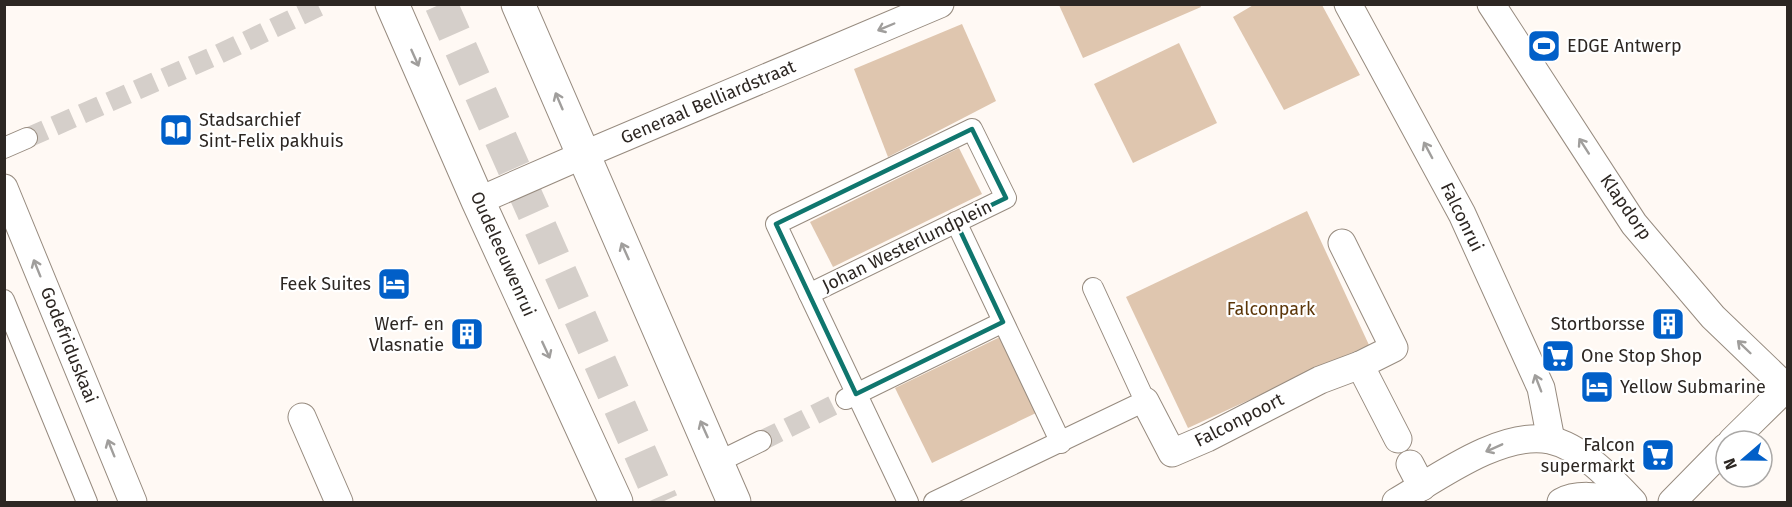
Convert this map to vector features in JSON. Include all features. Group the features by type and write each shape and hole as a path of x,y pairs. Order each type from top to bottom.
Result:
{"street":[{"name":"Oudeleeuwenrui","path":"392,4 478,201 616,502"},
{"path":"518,4 734,502"},
{"name":"Generaal Belliardstraat","path":"478,201 940,4"},
{"name":"Falconrui","path":"1348,4 1462,214 1541,388 1551,440"},
{"name":"Klapdorp","path":"1491,4 1634,224 1713,316 1787,388"},
{"name":"Johan Westerlundplein","path":"972,129 1006,198 956,222 809,294 776,224 972,129"},
{"path":"4,148 27,138"},
{"name":"Godefriduskaai","path":"4,188 134,502"},
{"path":"956,222 1061,443"},
{"name":"Falconpoort","path":"1093,288 1145,401 1172,453 1207,438 1320,380 1360,365 1395,348 1342,243"},
{"path":"809,294 851,396 908,502"},
{"path":"4,300 87,502"},
{"path":"851,396 1003,321"},
{"path":"1360,365 1398,439"},
{"path":"1744,429 1787,388"},
{"path":"934,502 1145,401"},
{"path":"302,417 339,502"},
{"path":"1396,502 1416,476 1505,443 1527,438 1551,440 1572,450 1603,470 1631,502"},
{"path":"718,462 761,441"},
{"path":"1671,502 1714,459"},
{"path":"1561,502 1569,498 1588,497 1631,502"}],"highlighted area":[{"path":"972,129 1006,198 956,222 1003,322 856,394 776,224"}],"green space":[{"path":"1255,4 1322,5 1360,75 1284,110 1233,17"},
{"path":"1059,5 1200,5 1201,7 1083,58"},
{"path":"962,24 996,101 888,157 854,69"},
{"path":"1179,43 1217,123 1133,163 1094,84"},
{"path":"959,148 982,194 833,267 810,222"},
{"name":"Falconpark","path":"1307,211 1369,345 1188,428 1126,297"},
{"path":"1000,337 1036,413 932,463 895,388"}],"tunnel":[{"path":"27,138 219,54 324,4"},
{"path":"441,4 662,502"},
{"path":"761,441 846,399"}],"place":[{"name":"EDGE Antwerp","path":"1544,46"},
{"name":"Stadsarchief Sint-Felix pakhuis","path":"176,130"},
{"name":"Feek Suites","path":"394,284"},
{"name":"Stortborsse","path":"1668,324"},
{"name":"Werf- en Vlasnatie","path":"467,334"},
{"name":"One Stop Shop","path":"1558,356"},
{"name":"Yellow Submarine","path":"1597,387"},
{"name":"Falcon supermarkt","path":"1658,455"}]}
